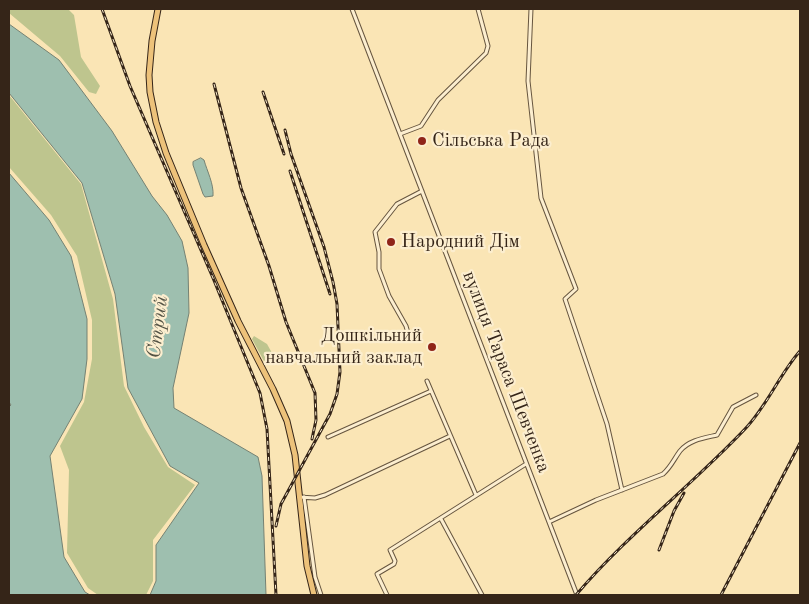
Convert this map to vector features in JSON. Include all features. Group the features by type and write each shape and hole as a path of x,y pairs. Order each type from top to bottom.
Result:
{"highway":[{"path":"158,9 152,41 149,75 150,92 156,122 166,152 238,321 284,411 295,455 308,572 314,595"}],"street":[{"name":"вулиця Тараса Шевченка","path":"352,9 576,593"},
{"path":"400,134 421,126 438,100 486,53 488,46 478,9"},
{"path":"531,9 528,91 541,198 576,289 565,299 606,424 622,490"},
{"path":"408,340 406,326 389,296 379,269 379,252 375,232 397,204 422,192"},
{"path":"427,381 476,495"},
{"path":"328,437 431,391"},
{"path":"548,522 663,474 670,468 681,450 690,442 717,435 733,407 756,395"},
{"path":"321,595 315,577 301,497 315,498 325,495 450,436"},
{"path":"387,595 376,574 394,564 395,561 390,550 526,464"},
{"path":"441,518 482,595"}],"green space":[{"path":"9,9 68,9 74,15 81,57 100,86 96,94 89,92 60,56 9,13"},
{"path":"9,95 81,184 113,299 124,386 144,427 168,467 195,485 153,540 153,581 146,595 98,595 88,588 67,553 69,470 60,446 84,402 92,359 92,320 77,256 51,215 9,167"},
{"path":"254,336 267,344 272,353 269,363 265,363 252,339"}],"water":[{"name":"Стрий","path":"9,24 59,60 112,131 182,241 188,268 189,313 173,388 174,408 258,457 262,476 266,595 150,595 156,581 156,545 199,483 170,466 128,388 115,294 82,183 9,93"},
{"path":"201,158 204,160 210,178 213,196 205,197 203,194 193,165 193,162"},
{"path":"9,173 49,220 71,256 87,319 87,359 82,399 50,456 64,557 85,592 90,595 9,595 9,407 11,405 9,402"}],"railway":[{"path":"102,9 130,86 213,278 260,393 267,429 276,595"},
{"path":"214,84 241,188 269,266 286,322 315,393 316,420 312,439"},
{"path":"263,92 284,154"},
{"path":"276,526 281,504 330,414 337,394 340,372 337,304 333,282 324,247 291,154 285,130"},
{"path":"290,171 330,294"},
{"path":"576,595 616,552 745,429 800,351"},
{"path":"721,595 800,443"},
{"path":"659,550 674,511 684,493"}],"place":[{"name":"Сільська Рада","path":"422,141"},
{"name":"Народний Дім","path":"391,242"},
{"name":"Дошкільний навчальний заклад","path":"432,347"}]}
